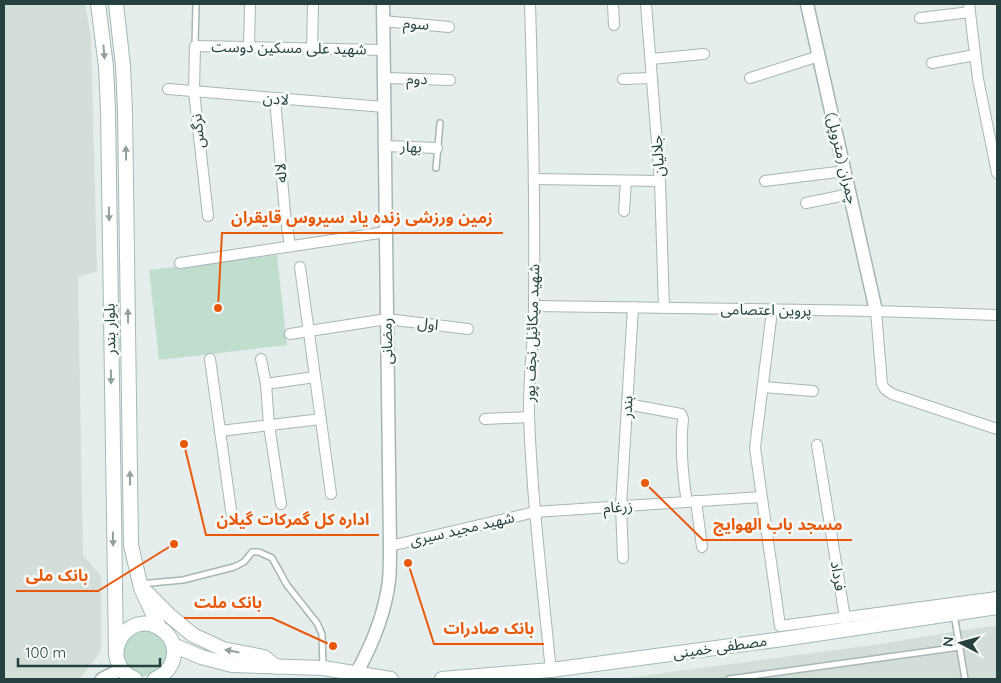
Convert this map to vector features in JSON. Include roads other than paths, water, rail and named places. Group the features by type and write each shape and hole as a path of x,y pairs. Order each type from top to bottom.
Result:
{"main road":[{"name":"بلوار بندر","path":"98,4 105,59 108,110 116,654"},
{"name":"بلوار بندر","path":"116,4 123,66 125,110 131,545 141,586 159,627 173,644"},
{"path":"110,287 127,287"},
{"path":"141,586 170,616 193,635 223,649 264,657 277,667"},
{"name":"مصطفی خمینی","path":"442,679 552,670 997,608"},
{"name":"مصطفی خمینی","path":"545,679 997,614"},
{"path":"126,676 116,654 119,640 129,628 144,624 159,627"},
{"path":"155,679 166,672 170,666 173,659 173,644 201,657 232,665 323,668 356,676 391,679"}],"street":[{"path":"249,48 250,4"},
{"name":"رمضانی","path":"356,676 376,628 389,580 382,4"},
{"name":"شهید میکائیل نجف پور","path":"530,4 535,179 534,306 529,417 535,512 550,662"},
{"path":"613,4 614,25"},
{"name":"جلالیان","path":"646,4 660,182 664,308"},
{"name":"چمران (متروپل)","path":"807,4 876,312"},
{"path":"312,49 313,5"},
{"path":"920,18 969,8 978,79 997,173"},
{"name":"سوم","path":"383,22 449,27"},
{"name":"شهید علی مسکین دوست","path":"195,46 383,50"},
{"name":"نرگس","path":"195,46 194,92 208,216"},
{"path":"651,59 704,54"},
{"path":"932,63 975,54"},
{"path":"750,78 819,56"},
{"name":"دوم","path":"384,78 450,80"},
{"path":"623,79 652,78"},
{"name":"لادن","path":"168,89 384,107"},
{"name":"لاله","path":"275,99 285,213 290,246"},
{"name":"بهار","path":"385,146 437,148"},
{"path":"765,181 845,171"},
{"path":"535,179 660,182"},
{"path":"624,211 626,181"},
{"path":"806,203 850,194"},
{"path":"180,263 386,232"},
{"path":"300,267 331,494"},
{"name":"پروین اعتصامی","path":"534,306 997,315"},
{"name":"بندر","path":"623,558 621,506 633,308"},
{"path":"772,311 755,448 780,626 997,597"},
{"path":"876,312 882,384 885,389 892,394 997,430"},
{"name":"اول","path":"290,334 387,319 468,329"},
{"path":"210,359 232,517"},
{"path":"262,359 269,425 282,504"},
{"path":"266,384 315,377"},
{"path":"764,387 814,391"},
{"path":"627,404 681,414 683,418 680,448 682,471 692,502 702,547"},
{"path":"485,419 529,417"},
{"path":"220,431 321,419"},
{"name":"فرداد","path":"817,446 845,618"},
{"name":"زرغام","path":"535,512 761,497"},
{"name":"شهید مجید سیری","path":"390,546 535,512"},
{"path":"102,679 126,676"}],"lane":[{"path":"195,46 196,4"},
{"path":"436,168 440,123"},
{"path":"141,586 183,580 234,567 244,562 252,552 259,552 275,561 277,569 287,585 318,623 322,634 323,668"},
{"path":"955,620 965,679"},
{"path":"729,679 960,647"}],"place":[{"name":"زمین ورزشی زنده یاد سیروس قایقران","path":"218,308"},
{"name":"اداره کل گمرکات گیلان","path":"184,444"},
{"name":"مسجد باب الهوایج","path":"645,483"},
{"name":"بانک ملی","path":"174,544"},
{"name":"بانک صادرات","path":"408,563"},
{"name":"بانک ملت","path":"333,646"}]}
